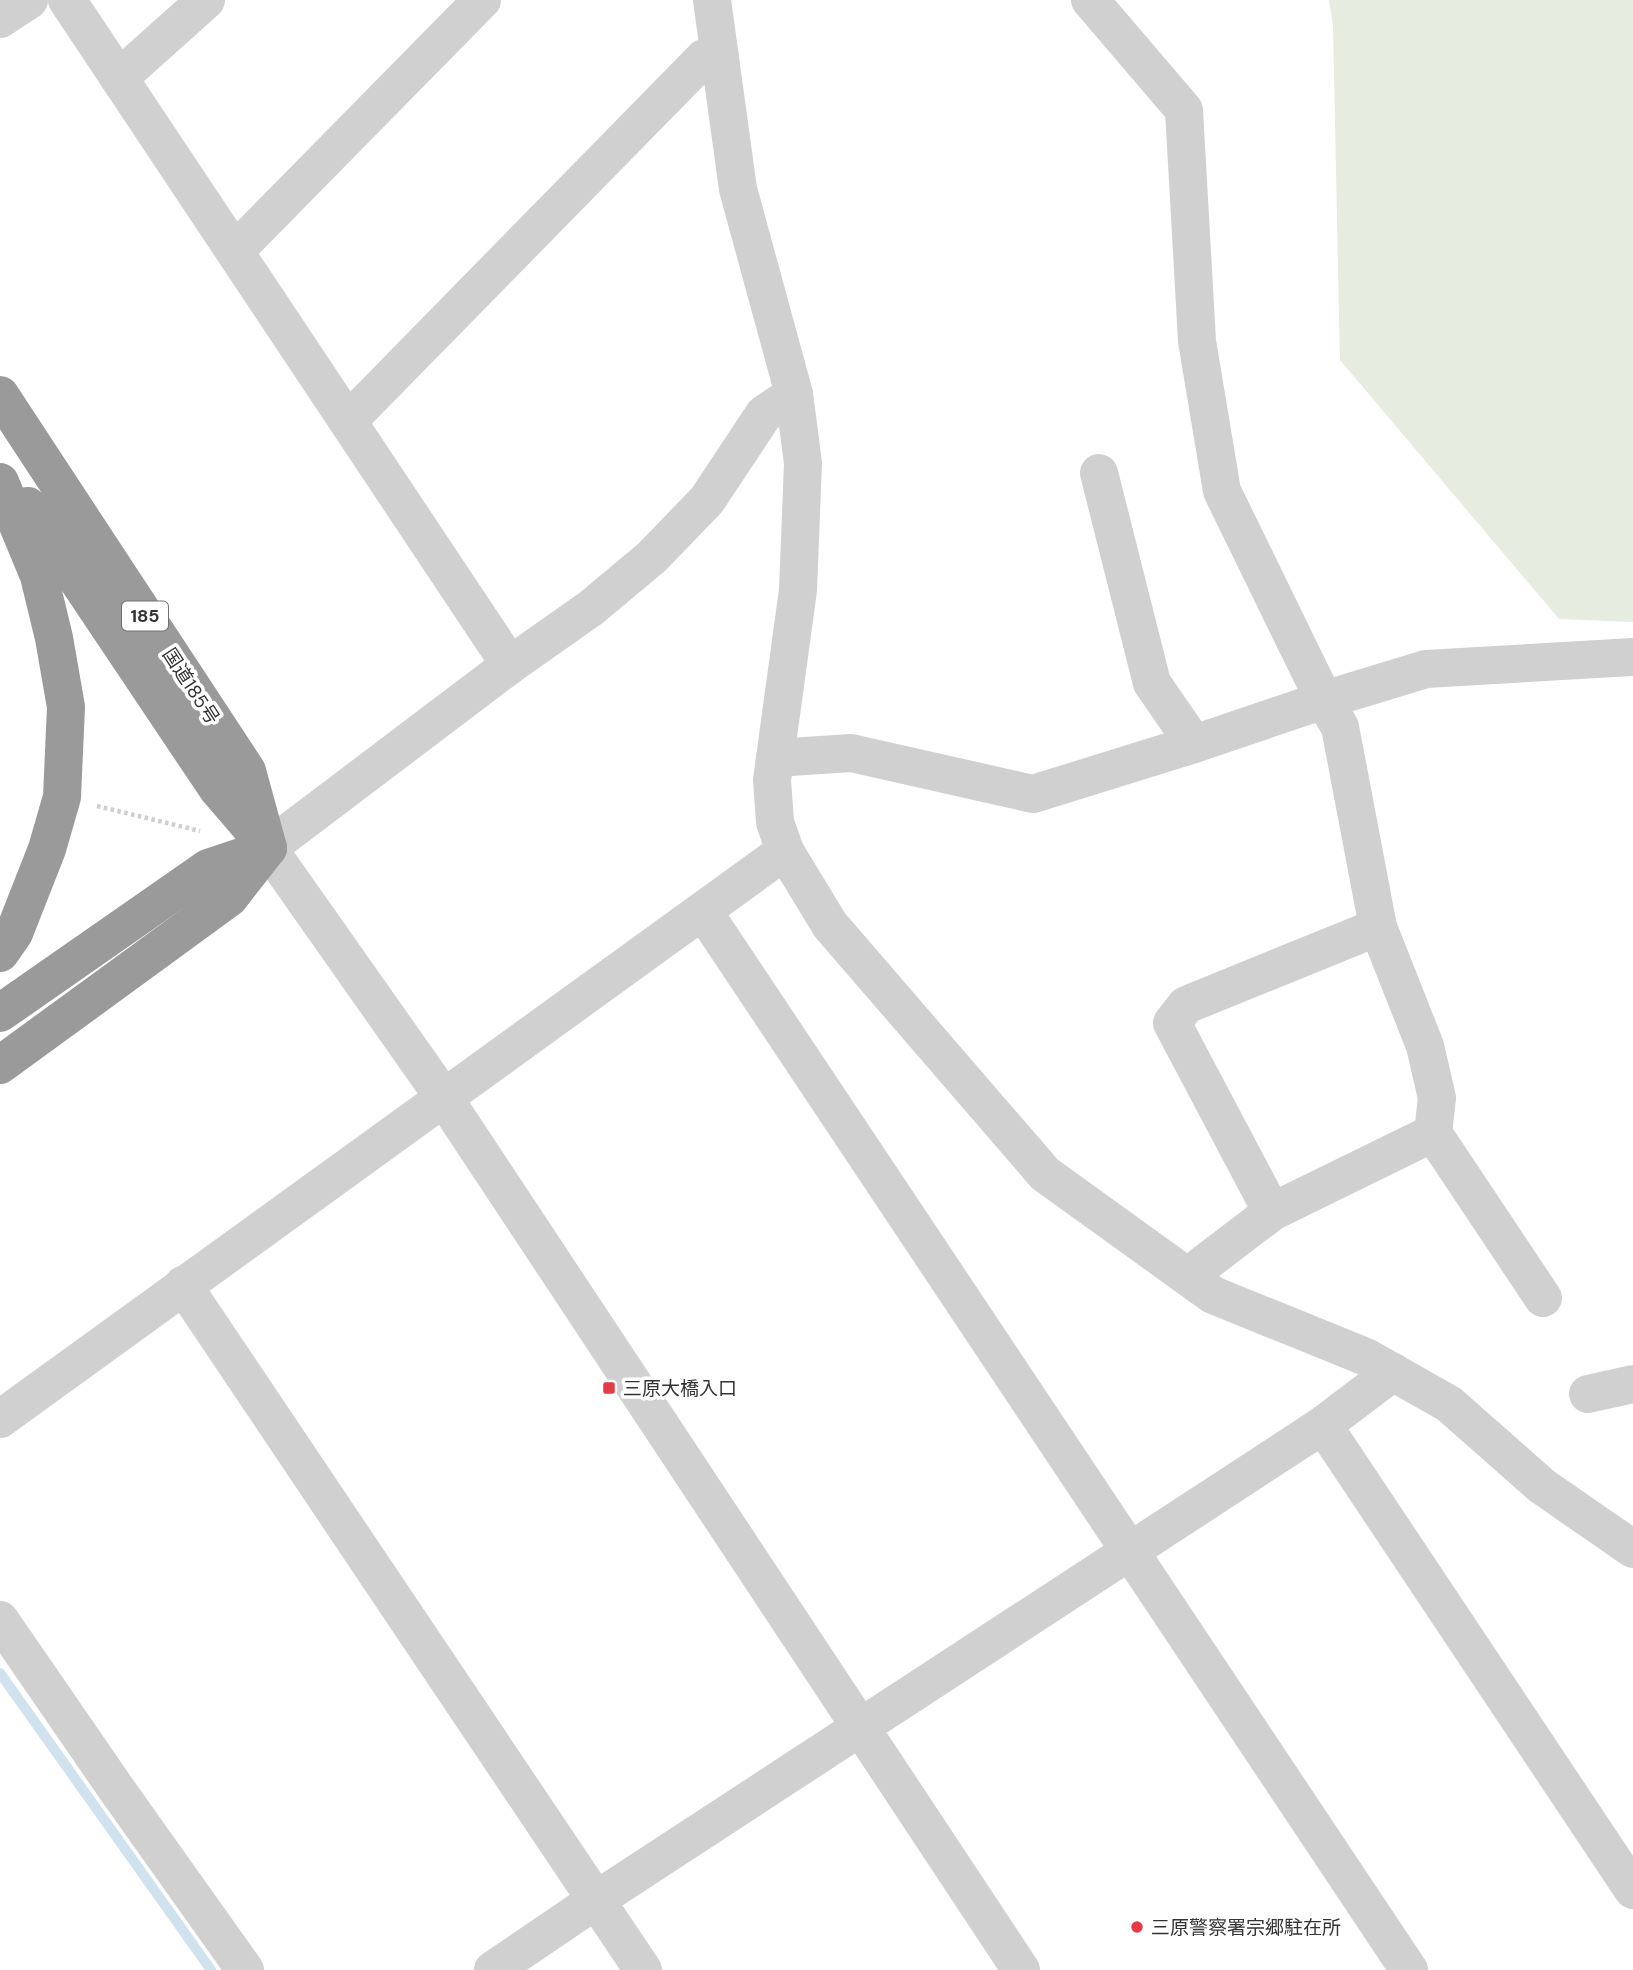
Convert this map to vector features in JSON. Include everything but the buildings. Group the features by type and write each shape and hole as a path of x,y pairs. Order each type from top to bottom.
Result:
{"highway":[{"name":"国道185号","path":"0,395 247,771 268,848"},
{"name":"国道185号","path":"0,464 217,788 268,848"},
{"path":"0,482 39,576 66,706 62,797 47,849 14,933 0,953"},
{"path":"0,1013 208,868 268,848"},
{"path":"0,1065 229,898 268,848"}],"street":[{"path":"0,19 29,0"},
{"path":"67,0 510,665"},
{"path":"119,78 206,0"},
{"path":"235,251 482,0"},
{"path":"712,0 738,189 794,394 803,463 798,590 772,780 775,822 785,851 830,925 1045,1174 1213,1295 1366,1357 1449,1404 1542,1486 1633,1549"},
{"path":"1090,0 1184,110 1197,341 1222,491 1324,700 1340,727 1378,927 1425,1045 1437,1098 1433,1133 1543,1298"},
{"path":"348,421 704,58 720,58"},
{"path":"794,394 764,414 707,500 652,557 592,608 510,665 268,848 444,1098 1021,1970"},
{"path":"1099,473 1152,683 1194,744"},
{"path":"775,758 851,753 1033,794 1426,669 1633,657"},
{"path":"0,1419 785,851"},
{"path":"703,911 1409,1970"},
{"path":"1272,1212 1172,1023 1186,1005 1378,927"},
{"path":"1193,1280 1202,1266 1272,1212 1433,1133"},
{"path":"183,1285 643,1970"},
{"path":"493,1970 1323,1425 1393,1372"},
{"path":"1588,1394 1633,1384"},
{"path":"1323,1425 1633,1890"},
{"path":"0,1620 245,1970"}],"path":[{"path":"62,797 204,832"}],"shaded area":[{"path":"1329,0 1633,0 1633,622 1559,619 1340,360 1333,25"}],"waterway":[{"path":"0,1673 211,1970"}],"place":[{"name":"三原大橋入口","path":"609,1388"},
{"name":"三原警察署宗郷駐在所","path":"1137,1927"}]}
